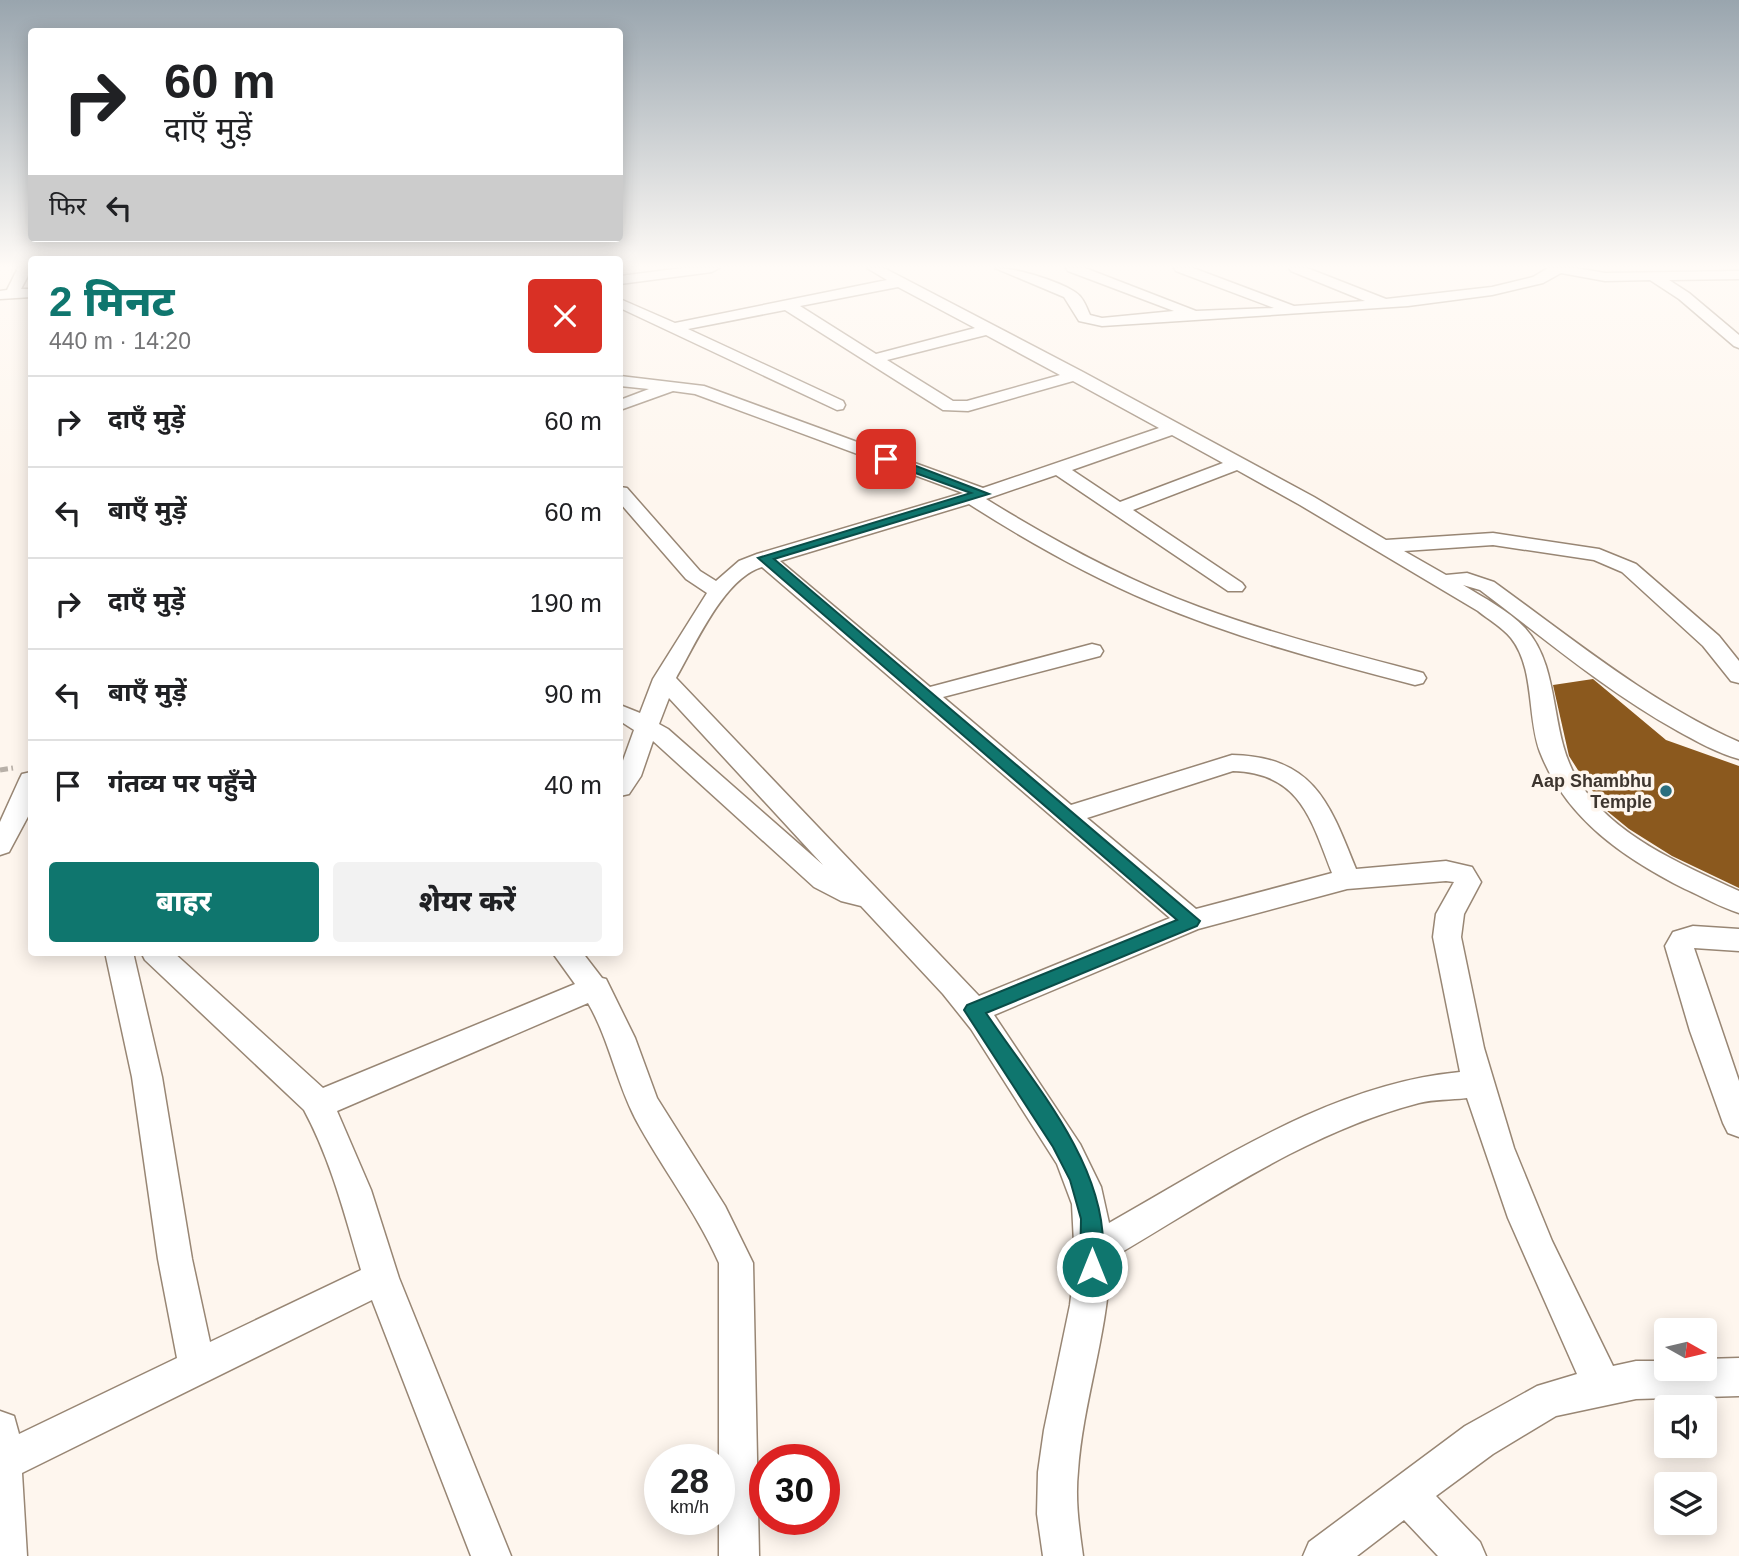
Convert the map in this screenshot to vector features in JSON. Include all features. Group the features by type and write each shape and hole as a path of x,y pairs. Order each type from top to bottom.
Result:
{"street":[{"path":"699,341 837,405"},
{"path":"845,341 953,407 968,406 1077,375"},
{"path":"874,359 945,341"},
{"path":"1012,341 1385,546 1485,607 1510,626 1524,642 1533,668 1544,726 1553,755 1566,779 1586,806 1615,836 1634,849 1663,867 1739,903"},
{"path":"623,381 698,389 976,495 1068,555 1210,618 1290,645 1415,678"},
{"path":"623,404 675,385"},
{"path":"623,784 629,776 664,679 718,591 746,565 1059,469 1174,429"},
{"path":"1118,509 1237,464"},
{"path":"1059,469 1235,587"},
{"path":"623,495 693,575 718,591"},
{"path":"1385,546 1493,539 1599,555 1629,568 1691,622 1711,641 1739,677"},
{"path":"764,558 1191,921"},
{"path":"1444,582 1467,579 1487,586 1632,695 1739,751"},
{"path":"925,695 1092,652"},
{"path":"664,679 755,780 974,1010 1070,1158 1087,1196 1092,1219 1093,1250 1086,1308 1061,1446 1058,1519 1063,1556"},
{"path":"623,714 660,734 822,880 851,894 869,897"},
{"path":"1068,815 1232,763 1256,761 1292,779 1317,807 1347,879"},
{"path":"0,807 28,782"},
{"path":"0,846 28,786"},
{"path":"974,1010 1191,921 1367,875 1446,871 1463,874 1468,882 1448,922 1447,937 1478,1084 1540,1255 1603,1387"},
{"path":"1739,940 1693,937 1684,940 1679,946 1705,1031 1739,1123"},
{"path":"120,956 147,1077 174,1259 197,1367"},
{"path":"159,956 187,984 236,1025 317,1105 332,1132 354,1190 381,1278 491,1556"},
{"path":"569,956 596,988 621,1040 635,1084 664,1137 719,1223 736,1263 739,1556"},
{"path":"317,1105 596,988"},
{"path":"1093,1250 1233,1169 1350,1111 1422,1089 1478,1084"},
{"path":"7,1556 1,1446 197,1367 381,1278"},
{"path":"1323,1556 1479,1440 1550,1399 1636,1380 1739,1377"},
{"path":"1406,1494 1466,1556"}],"building":[{"name":"Aap Shambhu Temple","path":"1593,679 1666,740 1739,766 1739,888 1672,856 1629,829 1607,811 1583,778 1569,756 1553,685"}],"place":[{"name":"Aap Shambhu Temple","path":"1666,791"}],"route":[{"path":"886,459 983,494 764,558 1191,921 974,1010 1060,1140 1080,1178 1092,1219 1092,1267"}]}
